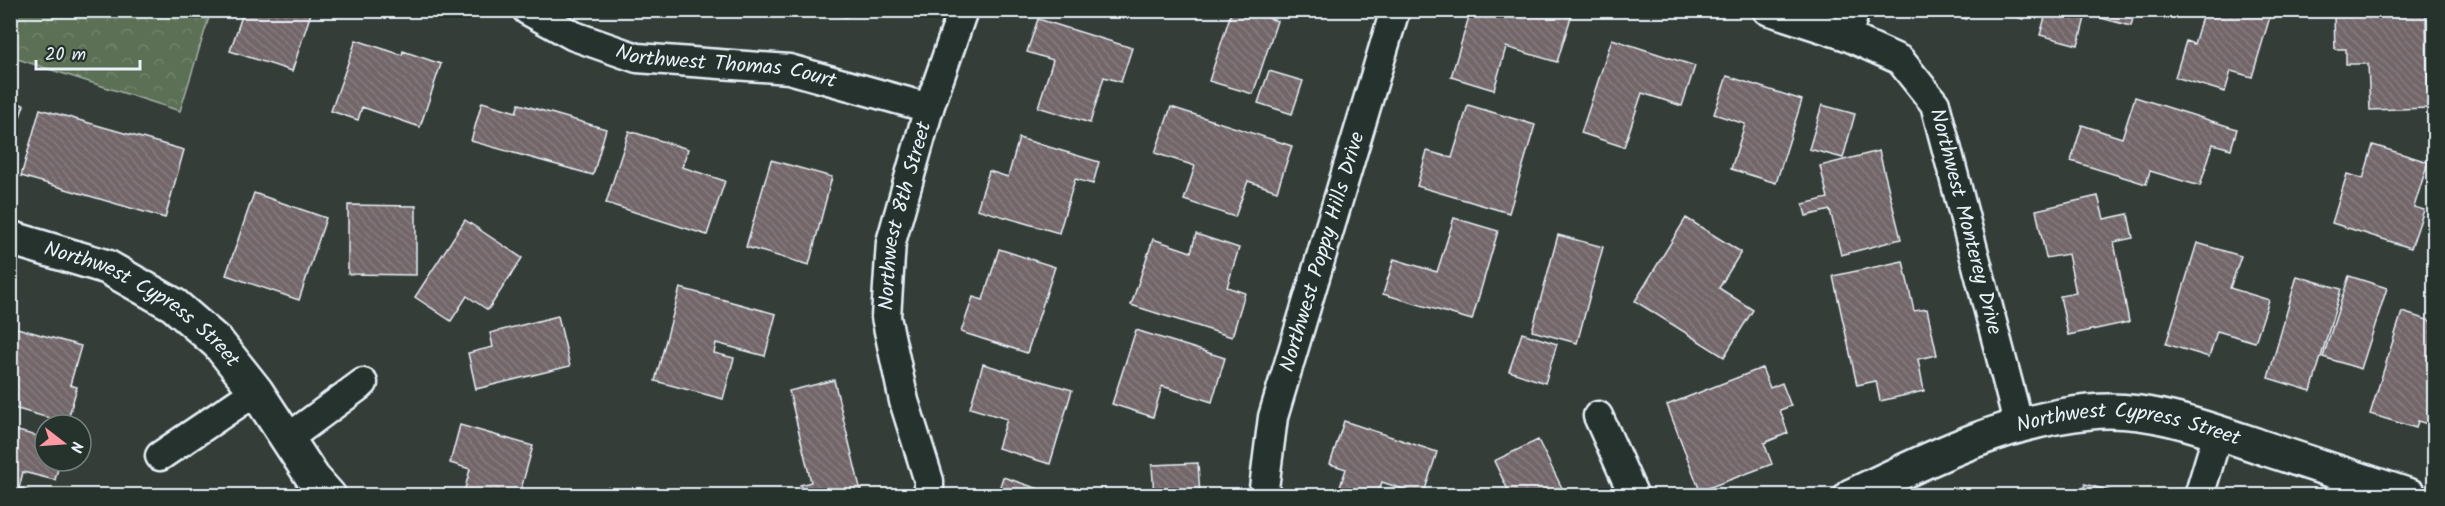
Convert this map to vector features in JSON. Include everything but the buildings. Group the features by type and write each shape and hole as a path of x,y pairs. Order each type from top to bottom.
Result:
{"street":[{"name":"Northwest Thomas Court","path":"527,10 574,36 637,58 789,69 929,108"},
{"name":"Northwest 8th Street","path":"929,495 929,481 904,402 886,317 891,242 929,108 963,10"},
{"name":"Northwest Poppy Hills Drive","path":"1263,495 1273,417 1395,10"},
{"name":"Northwest Monterey Drive","path":"1767,10 1851,23 1900,60 1935,104 2019,426"},
{"name":"Northwest Cypress Street","path":"10,238 107,267 174,305 218,343 256,392 313,478 329,495"},
{"path":"287,439 363,383"},
{"name":"Northwest Cypress Street","path":"159,456 256,392"},
{"name":"Northwest Cypress Street","path":"1851,495 1947,451 2019,426 2091,412 2144,413 2218,433 2409,495"},
{"path":"1598,416 1634,495"},
{"path":"2199,495 2218,433"}],"green space":[{"path":"11,10 211,11 180,111 11,57"}]}
